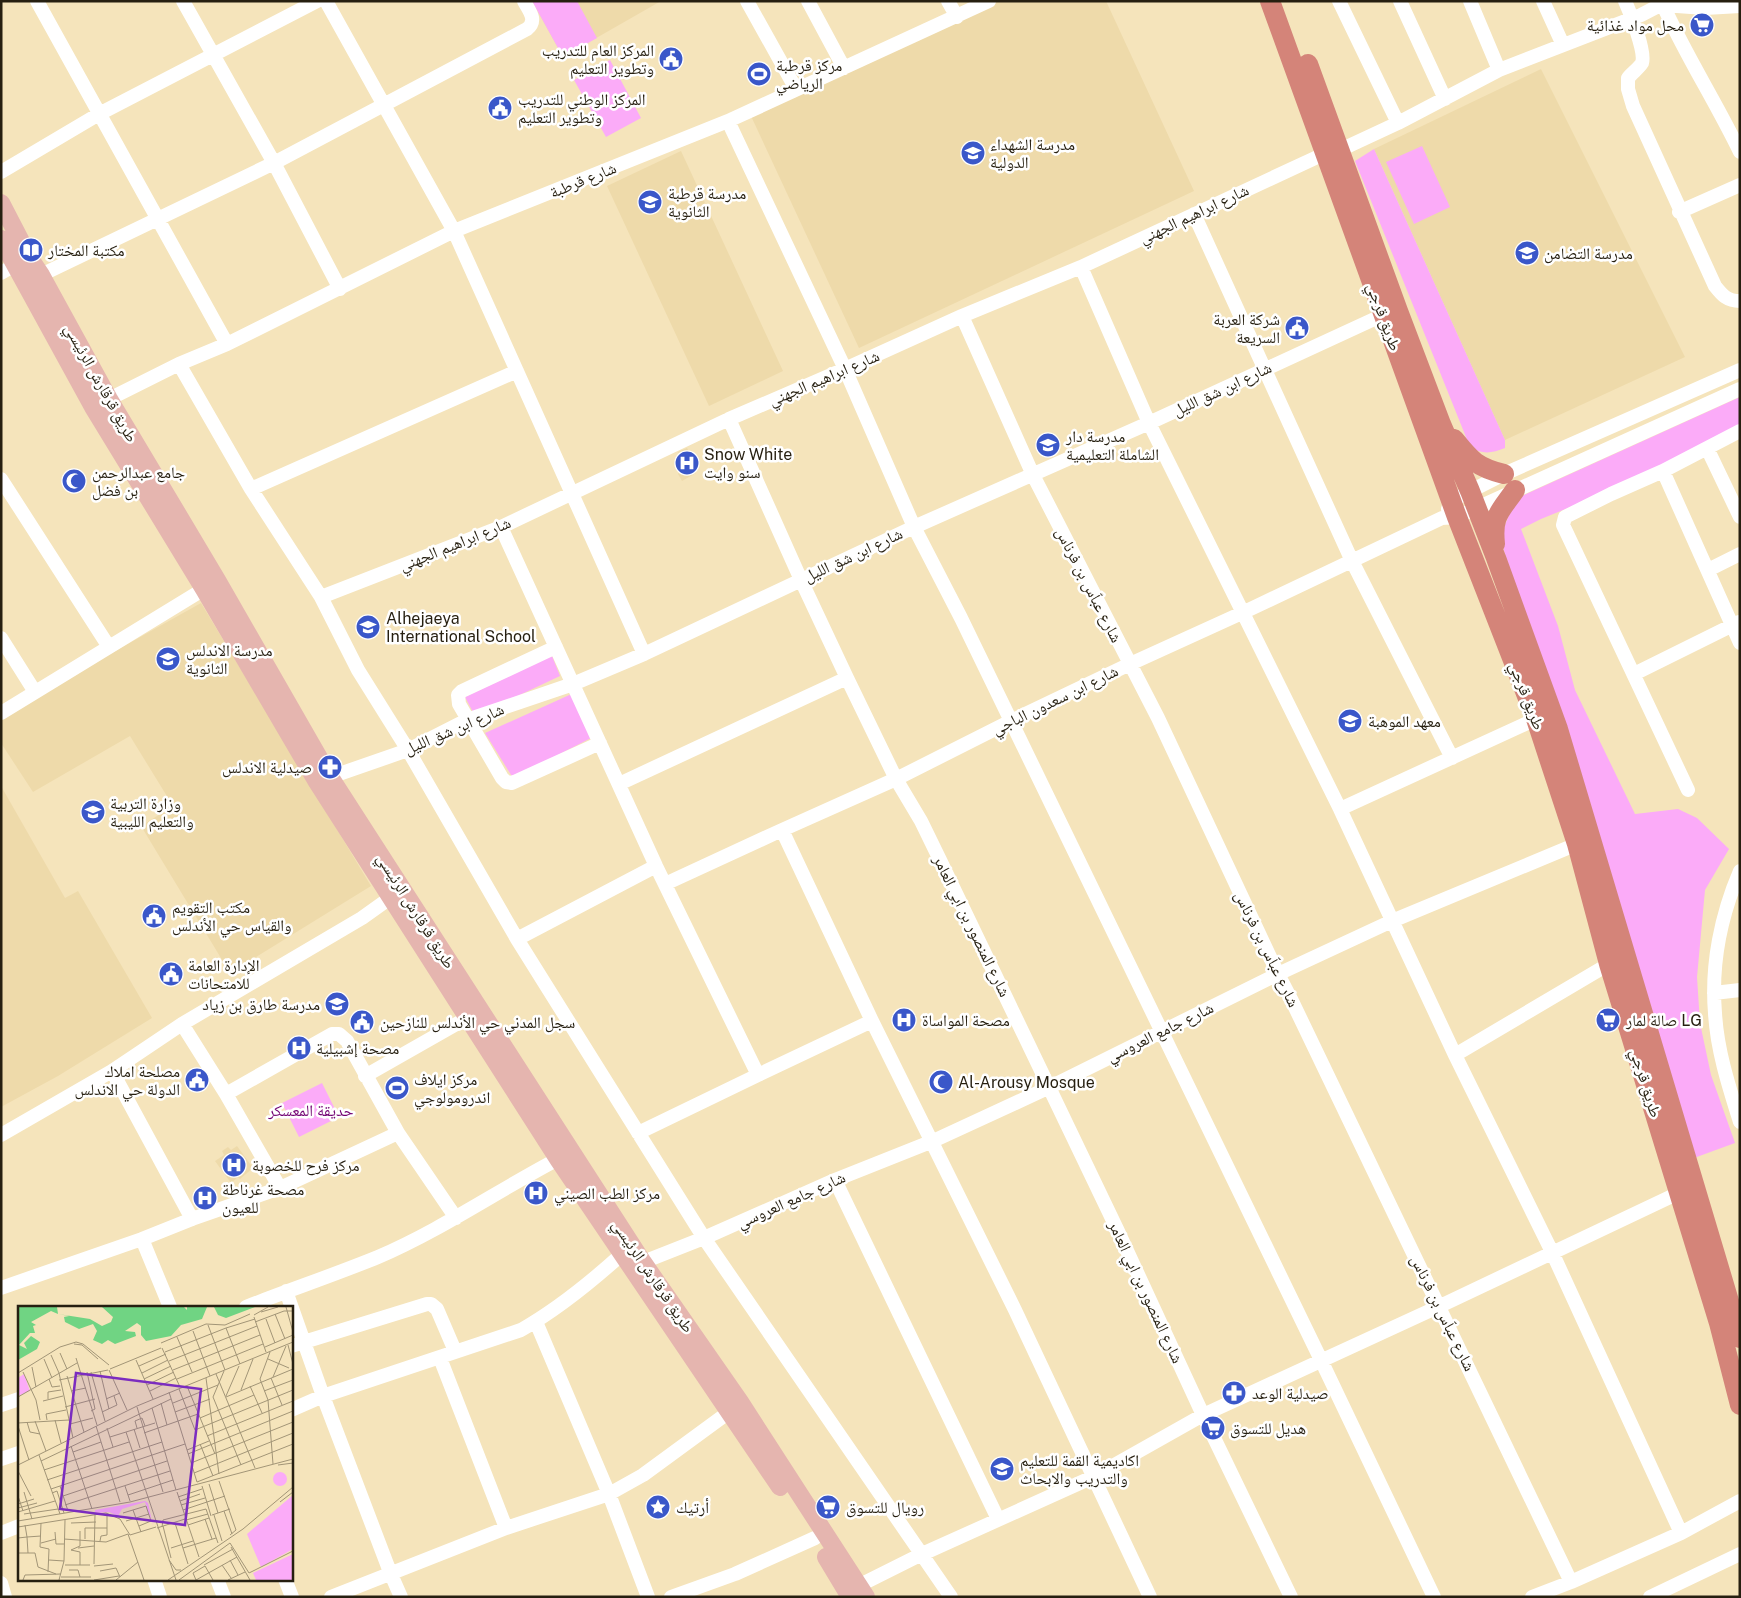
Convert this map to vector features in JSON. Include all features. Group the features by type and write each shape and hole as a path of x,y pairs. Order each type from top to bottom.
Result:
{"highway":[{"name":"طريق قرجي","path":"1270,1 1333,151 1398,311 1441,424 1473,499 1558,729 1687,1189 1740,1405"},
{"name":"طريق قرجي","path":"1284,1 1333,151 1383,315 1451,511 1536,720 1577,844 1609,964 1740,1338"},
{"path":"1441,424 1473,461 1509,482 1494,524 1496,558"}],"main road":[{"name":"طريق قرقارش الرئيسي","path":"1,203 15,265"},
{"name":"طريق قرقارش الرئيسي","path":"1,239 15,265 101,403 222,589 390,898 558,1159 632,1261 740,1402 855,1592"},
{"name":"طريق قرقارش الرئيسي","path":"15,265 41,275 101,403 204,589 729,1412 815,1538 855,1592"}],"street":[{"path":"36,1 227,344"},
{"path":"183,1 274,163 340,289"},
{"path":"1,172 99,114 317,1"},
{"path":"326,1 454,231 644,654"},
{"path":"41,275 274,163 527,29 533,21 524,1"},
{"path":"747,1 796,90"},
{"path":"808,1 844,68"},
{"path":"948,1 957,17"},
{"name":"شارع قرطبة","path":"101,403 179,364 227,344 340,289 454,231 728,122 989,1"},
{"path":"1339,1 1398,122"},
{"path":"1400,1 1445,98"},
{"path":"1470,1 1499,70"},
{"path":"1543,1 1563,45"},
{"path":"1625,1 1633,18 1642,60 1638,68 1628,78 1630,99 1679,212 1715,286 1724,297 1731,301 1740,301"},
{"path":"1740,6 1705,8 1666,3 1684,51 1734,125 1740,152"},
{"name":"شارع ابراهيم الجهني","path":"321,597 501,527 729,419 846,369 962,316 1081,267 1398,122 1499,70 1633,18 1666,3"},
{"path":"728,122 846,369 914,527 1162,1031 1434,1597"},
{"path":"1679,212 1740,185"},
{"path":"1194,214 1263,370 1352,561 1452,758"},
{"path":"1081,267 1149,423 1340,809 1455,1055 1552,1252 1681,1533"},
{"name":"شارع ابن شق الليل","path":"324,779 408,750 467,720 574,684 644,654 914,527 1149,423 1383,315"},
{"name":"شارع عباّس بن فرناس","path":"962,316 1033,475 1158,718 1278,974 1440,1306 1571,1582"},
{"path":"179,364 251,489 321,597 358,670 408,750 517,939 638,1133 704,1238 920,1555 951,1597"},
{"path":"251,489 517,370"},
{"path":"1473,499 1740,370"},
{"path":"1473,499 1509,482 1740,388"},
{"name":"شارع المنصور بن ابي العامر","path":"729,419 847,678 896,779 921,821 1050,1087 1203,1415 1291,1597"},
{"path":"1688,790 1563,525 1565,518 1611,494 1663,472 1740,432"},
{"path":"1707,448 1740,517"},
{"path":"1663,472 1708,570 1736,624 1740,643"},
{"path":"1,479 109,647"},
{"name":"شارع ابن سعدون الباجي","path":"665,884 896,779 1130,664 1352,561 1473,499"},
{"path":"501,527 656,866 758,1075"},
{"path":"1708,570 1740,554"},
{"path":"1,713 204,589"},
{"path":"1634,674 1736,624"},
{"path":"1,638 35,692"},
{"path":"556,647 462,691 458,695 459,704 502,778 509,783 600,744"},
{"path":"618,784 847,678"},
{"path":"1340,809 1536,720"},
{"path":"782,830 872,1021 1015,1310 1150,1597"},
{"name":"شارع جامع العروسي","path":"632,1261 704,1238 835,1180 933,1141 1050,1087 1278,974 1392,921 1577,844"},
{"path":"517,939 656,866"},
{"path":"1740,871 1726,905 1719,936 1714,993 1717,1035 1740,1122"},
{"path":"1,1135 112,1071 182,1024 362,918 390,898"},
{"path":"1455,1055 1609,964"},
{"path":"1714,993 1740,990"},
{"path":"365,1076 467,1018"},
{"path":"638,1133 872,1021"},
{"path":"182,1024 226,1094 280,1188"},
{"path":"226,1094 335,1033 339,1034 347,1041 398,1133 456,1218"},
{"path":"112,1071 192,1219"},
{"path":"1,1288 280,1188 398,1133"},
{"path":"248,1306 378,1257 456,1218 558,1159"},
{"path":"835,1180 998,1519"},
{"path":"855,1592 920,1555 1093,1477 1203,1415 1440,1306 1687,1189"},
{"path":"142,1239 170,1306"},
{"path":"292,1410 323,1396 440,1358 455,1351 513,1334 536,1322 580,1290 632,1261"},
{"path":"286,1291 292,1306"},
{"path":"292,1346 432,1304 437,1309 455,1351"},
{"path":"292,1307 323,1396 401,1597"},
{"path":"536,1322 609,1494 648,1597"},
{"path":"440,1358 506,1528"},
{"path":"1,1405 18,1398"},
{"path":"331,1597 390,1572 506,1528 609,1494 643,1475 729,1412"},
{"path":"1,1460 18,1453"},
{"path":"1532,1597 1571,1582 1681,1533 1740,1501"},
{"path":"1,1533 18,1526"},
{"path":"680,1595 735,1574 815,1538"},
{"path":"1650,1597 1740,1554"},
{"path":"154,1580 160,1597"},
{"path":"217,1580 224,1597"},
{"path":"285,1580 292,1597"},
{"path":"1,1583 5,1597"}],"shaded area":[{"path":"532,1 661,1 563,57"},
{"name":"مدرسة الشهداء الدولية","path":"996,1 1106,1 1194,191 859,348 751,116"},
{"name":"مدرسة التضامن","path":"1541,69 1685,357 1505,440 1374,149"},
{"path":"681,151 783,371 709,406 607,186"},
{"name":"Snow White سنو وايت","path":"687,448 693,459 690,462 696,473 682,481 678,474 683,464 678,452"},
{"path":"201,603 371,886 230,973 141,826 173,806 130,736 33,792 1,743 1,715"},
{"path":"1,786 65,898 78,891 152,1018 58,1076 1,1107"},
{"name":"مركز فرح للخصوبة","path":"237,1146 253,1168 240,1179 238,1177 231,1183 215,1161 224,1155 222,1151 228,1147 231,1150"}],"green space":[{"path":"532,1 577,1 597,38 563,57"},
{"path":"610,60 641,118 606,137 574,80"},
{"path":"1422,146 1450,207 1414,224 1386,162"},
{"path":"1374,149 1505,440 1505,448 1488,452 1470,447 1355,161"},
{"path":"1740,397 1740,428 1644,477 1521,529 1558,626 1575,690 1635,814 1678,809 1697,818 1729,849 1705,890 1697,977 1700,1023 1711,1075 1735,1143 1694,1158 1500,538 1510,512 1522,496"},
{"path":"552,656 560,676 475,716 465,697"},
{"path":"576,692 591,738 513,778 485,733"},
{"name":"حديقة المعسكر","path":"322,1083 339,1117 299,1137 282,1103"}],"place":[{"name":"محل مواد غذائية","path":"1702,25"},
{"name":"المركز العام للتدريب وتطوير التعليم","path":"671,59"},
{"name":"مركز قرطبة الرياضي","path":"759,74"},
{"name":"المركز الوطني للتدريب وتطوير التعليم","path":"500,108"},
{"name":"مدرسة الشهداء الدولية","path":"973,153"},
{"name":"مدرسة قرطبة الثانوية","path":"650,202"},
{"name":"مكتبة المختار","path":"31,250"},
{"name":"مدرسة التضامن","path":"1527,253"},
{"name":"شركة العربة السريعة","path":"1297,328"},
{"name":"مدرسة دار الشاملة التعليمية","path":"1048,445"},
{"name":"Snow White سنو وايت","path":"687,463"},
{"name":"جامع عبدالرحمن بن فضل","path":"74,481"},
{"name":"Alhejaeya International School","path":"368,627"},
{"name":"مدرسة الاندلس الثانوية","path":"168,659"},
{"name":"معهد الموهبة","path":"1350,721"},
{"name":"صيدلية الاندلس","path":"330,767"},
{"name":"وزارة التربية والتعليم الليبية","path":"93,812"},
{"name":"مكتب التقويم والقياس حي الأندلس","path":"154,916"},
{"name":"الإدارة العامة للامتحانات","path":"171,974"},
{"name":"مدرسة طارق بن زياد","path":"337,1004"},
{"name":"مصحة المواساة","path":"904,1020"},
{"name":"صالة لمار LG","path":"1608,1020"},
{"name":"سجل المدني حي الأندلس للنازحين","path":"362,1022"},
{"name":"مصحة إشبيلية","path":"299,1048"},
{"name":"مصلحة املاك الدولة حي الاندلس","path":"197,1080"},
{"name":"Al-Arousy Mosque","path":"941,1082"},
{"name":"مركز ايلاف اندرومولوجي","path":"397,1088"},
{"name":"مركز فرح للخصوبة","path":"234,1165"},
{"name":"مركز الطب الصيني","path":"536,1193"},
{"name":"مصحة غرناطة للعيون","path":"205,1198"},
{"name":"صيدلية الوعد","path":"1234,1393"},
{"name":"هديل للتسوق","path":"1213,1428"},
{"name":"اكاديمية القمة للتعليم والتدريب والابحاث","path":"1002,1469"},
{"name":"أرتيك","path":"658,1507"},
{"name":"رويال للتسوق","path":"828,1507"}]}
